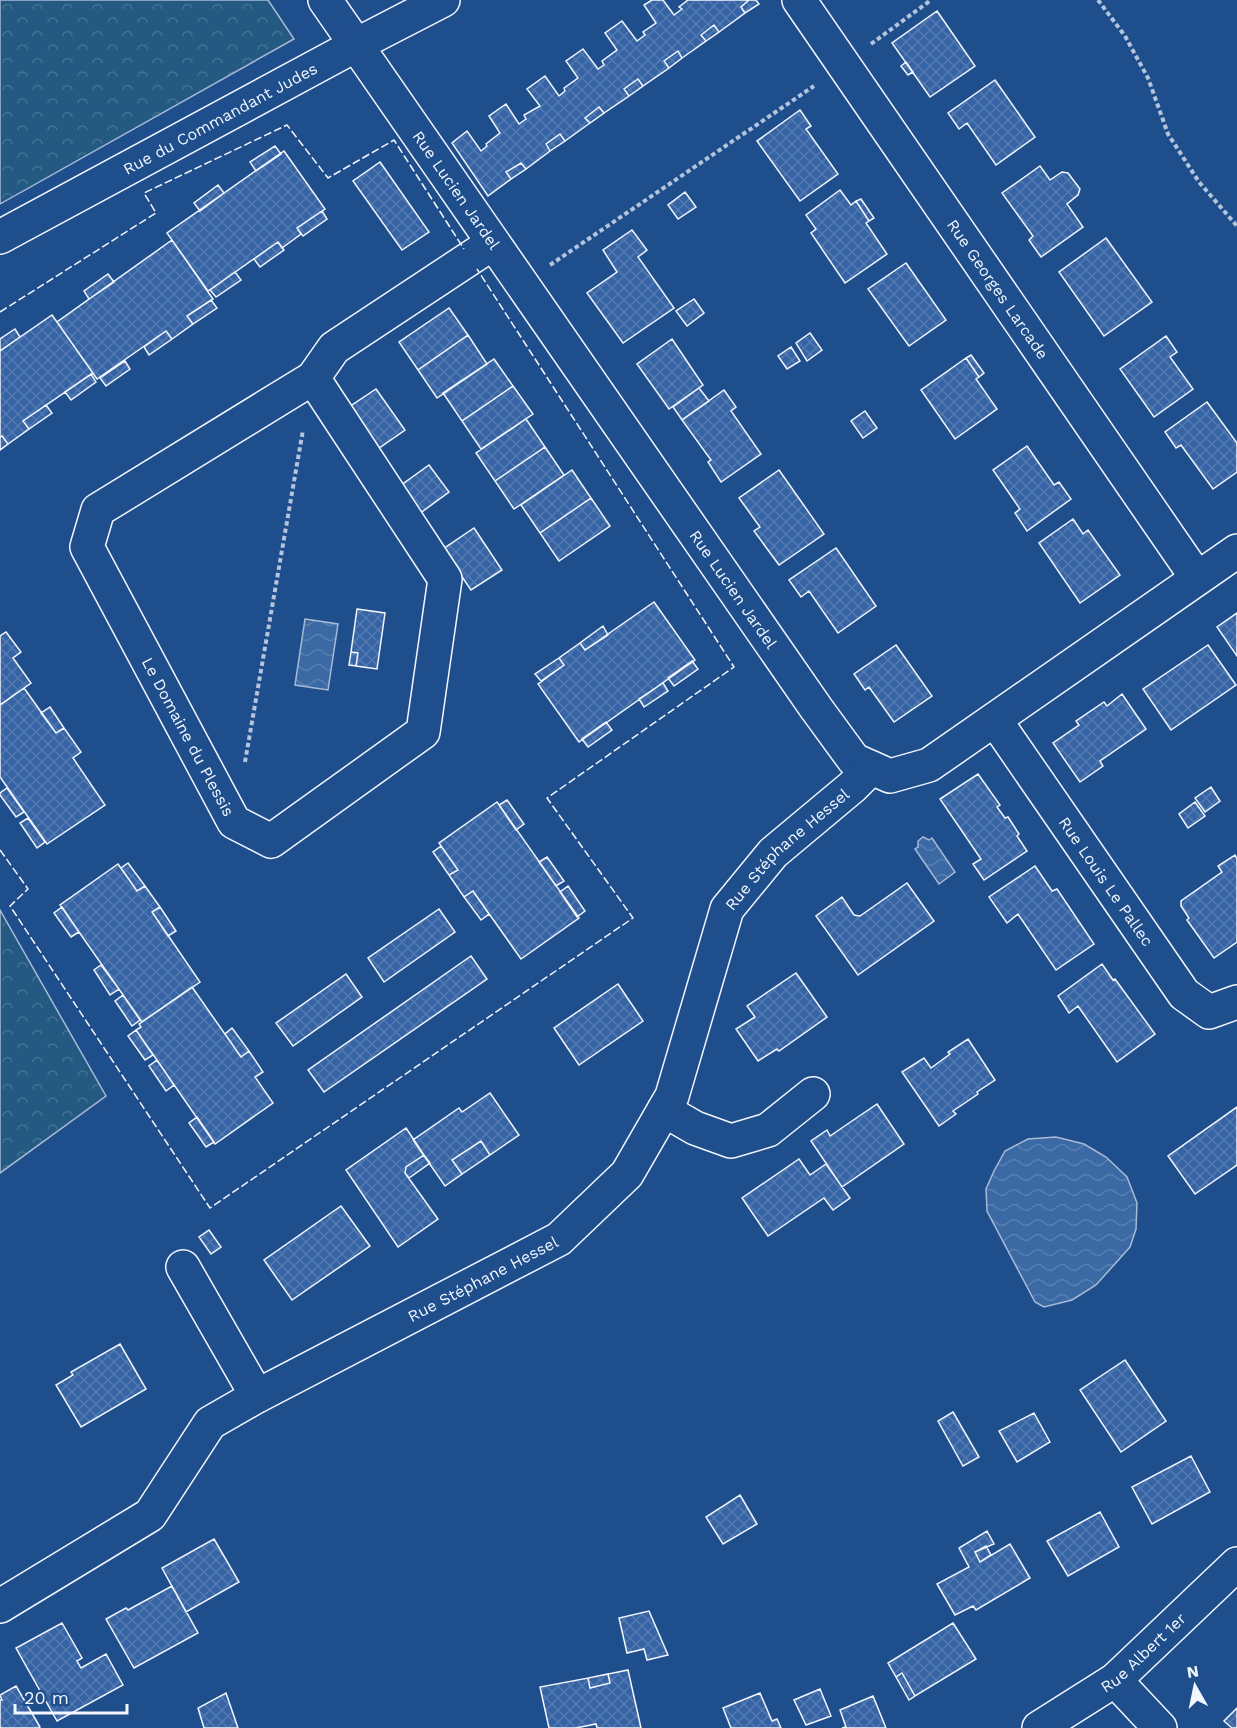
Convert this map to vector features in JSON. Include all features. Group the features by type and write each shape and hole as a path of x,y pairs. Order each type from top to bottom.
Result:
{"street":[{"name":"Rue Lucien Jardel","path":"325,0 854,760 890,776 929,765 1237,551"},
{"name":"Rue du Commandant Judes","path":"0,237 443,0"},
{"name":"Rue Georges Larcade","path":"799,0 1197,578"},
{"name":"Le Domaine du Plessis","path":"313,378 446,579 423,732 271,841 234,822 87,547 98,510 313,378 334,348 494,243"},
{"name":"Rue Louis Le Pallec","path":"995,720 1184,994 1209,1012 1237,1002"},
{"name":"Rue Stéphane Hessel","path":"0,1606 150,1515 210,1424 257,1396 559,1239 627,1174 672,1096 727,909 773,853 852,787 871,768"},
{"path":"664,1110 695,1128 731,1140 768,1130 813,1095"},
{"path":"183,1267 257,1396"},
{"name":"Rue Albert 1er","path":"1039,1728 1114,1680 1237,1563"},
{"path":"1114,1680 1160,1728"}],"path":[{"path":"522,284 806,92 931,0"},
{"path":"1098,0 1125,36 1148,78 1168,134 1198,182 1237,226"},
{"path":"245,764 313,378"}],"green space":[{"path":"0,0 268,0 294,39 0,204"},
{"path":"0,910 106,1096 0,1173"}],"water":[{"path":"305,619 338,624 328,690 295,685"},
{"path":"923,837 929,840 932,838 955,872 939,884 915,849 918,847 918,841"},
{"path":"1056,1137 1084,1144 1106,1157 1127,1177 1137,1203 1136,1229 1130,1247 1096,1285 1072,1300 1044,1307 1035,1302 987,1211 986,1189 1005,1151 1028,1139"}],"building":[{"path":"652,0 663,0 674,15 682,9 679,7 688,0 749,0 741,7 745,13 719,32 714,25 701,35 706,41 682,58 678,51 664,61 669,68 643,86 638,79 624,89 629,96 604,113 599,107 585,118 590,123 565,141 560,134 546,144 550,151 526,169 521,163 506,172 511,179 488,196 452,143 467,131 481,151 500,133 489,116 506,104 519,124 526,119 524,115 540,106 527,89 545,76 559,96 565,91 564,88 578,78 566,61 583,49 598,69 604,65 602,61 617,50 605,33 622,21 637,41 645,35 643,32 656,23 644,5"},
{"path":"749,0 756,0 759,4 745,13 741,7"},
{"path":"937,11 975,66 930,97 892,43"},
{"path":"714,25 719,32 706,41 701,35"},
{"path":"678,51 682,58 669,68 664,61"},
{"path":"906,62 913,72 908,75 901,66"},
{"path":"638,79 643,86 629,96 624,89"},
{"path":"995,80 1035,137 996,165 967,123 959,129 948,113"},
{"path":"599,107 604,113 590,123 585,118"},
{"path":"800,110 811,126 806,129 838,174 800,201 757,141"},
{"path":"560,134 565,141 550,151 546,144"},
{"path":"275,146 281,154 256,171 250,162"},
{"path":"284,151 325,209 297,228 301,234 282,248 278,242 208,291 167,233"},
{"path":"380,162 429,232 402,250 353,181"},
{"path":"521,163 526,169 511,179 506,172"},
{"path":"1040,166 1050,180 1062,172 1068,173 1080,189 1078,195 1067,204 1083,227 1041,257 1029,240 1033,236 1002,193"},
{"path":"218,185 224,193 200,211 194,203"},
{"path":"840,190 851,205 856,201 869,221 866,223 887,254 845,283 811,233 816,229 806,215"},
{"path":"685,192 696,207 678,219 668,205"},
{"path":"861,199 874,218 869,221 856,201"},
{"path":"322,211 327,219 303,236 297,228"},
{"path":"632,230 647,250 638,257 674,308 623,343 587,293 617,272 603,250"},
{"path":"1106,238 1152,302 1104,336 1059,272"},
{"path":"172,240 213,299 187,316 193,324 172,339 166,331 97,379 57,322"},
{"path":"278,242 284,250 260,267 254,259"},
{"path":"906,263 946,320 909,346 868,289"},
{"path":"235,272 241,280 216,297 210,290"},
{"path":"108,274 114,282 89,299 84,291"},
{"path":"694,299 704,313 687,326 676,311"},
{"path":"211,300 217,308 193,324 187,316"},
{"path":"449,308 468,335 418,370 399,342"},
{"path":"52,315 93,373 23,421 29,429 8,444 2,436 0,437 0,351"},
{"path":"15,329 20,337 0,351 0,339"},
{"path":"166,331 172,339 149,355 144,347"},
{"path":"810,333 822,350 807,361 796,343"},
{"path":"468,335 487,364 437,398 418,370"},
{"path":"1166,336 1177,352 1170,357 1193,389 1154,417 1120,369"},
{"path":"672,339 703,385 669,409 637,364"},
{"path":"791,347 800,361 787,369 778,356"},
{"path":"971,355 984,373 979,377 966,358"},
{"path":"966,358 979,377 976,379 997,409 955,439 921,390"},
{"path":"494,359 513,386 462,421 443,393"},
{"path":"125,361 130,369 106,386 100,378"},
{"path":"91,374 96,382 71,400 65,392"},
{"path":"513,386 533,414 481,449 462,421"},
{"path":"699,388 709,401 682,420 673,407"},
{"path":"376,389 405,430 375,451 346,409"},
{"path":"724,390 736,407 731,411 761,454 721,482 708,462 711,460 682,420"},
{"path":"1207,402 1237,443 1237,472 1213,489 1181,445 1176,448 1165,432"},
{"path":"46,405 52,413 29,429 23,421"},
{"path":"865,411 877,428 863,438 851,421"},
{"path":"526,419 545,447 495,481 476,453"},
{"path":"2,436 8,444 0,450 0,437"},
{"path":"1027,446 1054,485 1059,482 1071,499 1027,531 1015,513 1020,509 993,470"},
{"path":"545,447 564,475 514,509 495,481"},
{"path":"429,465 449,492 419,514 400,486"},
{"path":"572,470 591,498 540,533 521,505"},
{"path":"779,470 824,534 779,565 754,531 760,527 739,498"},
{"path":"591,498 610,526 559,561 540,533"},
{"path":"1073,519 1083,534 1088,530 1120,575 1080,603 1039,543"},
{"path":"474,528 502,570 471,590 443,549"},
{"path":"836,548 876,606 838,633 809,591 801,597 789,580"},
{"path":"654,602 695,660 579,742 538,684 564,665 559,658 580,643 585,650"},
{"path":"357,609 385,613 377,669 356,666 358,653 351,652"},
{"path":"1237,613 1237,656 1217,627"},
{"path":"603,626 608,635 585,650 580,643"},
{"path":"6,632 21,652 13,658 31,683 0,705 0,636"},
{"path":"896,645 932,696 894,722 869,687 865,690 854,674"},
{"path":"1208,645 1236,685 1171,730 1143,689"},
{"path":"351,652 358,653 356,666 349,665"},
{"path":"559,658 564,665 541,681 535,674"},
{"path":"692,661 698,669 674,686 668,678"},
{"path":"663,683 668,691 644,707 639,699"},
{"path":"24,688 56,733 64,728 81,752 73,758 105,805 47,844 0,777 0,705"},
{"path":"1122,694 1146,729 1100,761 1103,766 1080,782 1053,743 1079,725 1076,721 1104,702 1107,706"},
{"path":"50,707 64,728 56,733 41,713"},
{"path":"606,722 612,730 588,747 582,739"},
{"path":"978,774 1000,805 997,807 1005,818 1008,817 1019,834 1017,836 1027,851 984,880 973,864 981,859 940,799"},
{"path":"1211,787 1220,801 1205,812 1195,798"},
{"path":"7,788 24,812 16,817 0,795"},
{"path":"507,800 524,824 516,830 499,805"},
{"path":"497,802 579,918 521,959 473,891 464,897 449,875 458,870 439,843"},
{"path":"1195,802 1205,816 1188,828 1179,814"},
{"path":"28,818 45,842 37,848 20,823"},
{"path":"441,846 458,870 449,875 433,852"},
{"path":"1235,855 1237,859 1237,942 1214,958 1187,920 1189,918 1181,906 1181,901 1222,872 1218,866"},
{"path":"547,857 564,881 556,886 539,862"},
{"path":"128,863 145,886 137,891 121,868"},
{"path":"118,864 137,891 145,886 160,907 152,912 200,982 142,1022 60,905"},
{"path":"1035,866 1052,891 1057,889 1094,944 1056,970 1018,914 1007,923 989,897"},
{"path":"907,883 934,921 858,975 816,916 842,897 854,915 860,916"},
{"path":"568,886 585,911 577,917 560,892"},
{"path":"473,891 489,914 481,920 464,897"},
{"path":"62,907 79,932 71,937 54,913"},
{"path":"160,907 176,931 168,936 152,912"},
{"path":"439,909 455,932 384,982 368,958"},
{"path":"471,956 487,979 324,1092 308,1070"},
{"path":"1102,964 1155,1034 1117,1062 1078,1006 1069,1013 1058,996"},
{"path":"101,965 119,989 110,995 94,970"},
{"path":"796,973 827,1017 779,1051 777,1049 758,1061 736,1029 755,1017 747,1006"},
{"path":"346,974 362,997 293,1046 276,1023"},
{"path":"618,984 643,1021 579,1065 554,1028"},
{"path":"192,987 241,1057 249,1051 263,1072 255,1077 273,1103 215,1144 136,1030 141,1027 139,1024"},
{"path":"123,995 140,1020 132,1026 115,1001"},
{"path":"232,1028 249,1051 241,1057 225,1034"},
{"path":"136,1030 153,1055 145,1060 128,1036"},
{"path":"968,1039 995,1080 953,1111 956,1114 939,1126 902,1072 924,1058 931,1068 950,1054 948,1052"},
{"path":"157,1060 174,1085 166,1091 149,1066"},
{"path":"490,1093 519,1135 490,1155 481,1141 452,1160 462,1174 445,1186 413,1140 459,1108 462,1112"},
{"path":"877,1104 904,1144 842,1187 811,1141 827,1130 830,1136"},
{"path":"1237,1107 1237,1165 1195,1194 1168,1156"},
{"path":"197,1117 214,1142 206,1147 189,1123"},
{"path":"406,1128 424,1155 406,1167 405,1173 438,1219 398,1247 346,1170"},
{"path":"481,1141 490,1155 462,1174 452,1160"},
{"path":"424,1155 430,1163 409,1178 405,1173 406,1167"},
{"path":"799,1159 810,1175 826,1164 850,1198 833,1210 824,1198 768,1236 742,1198"},
{"path":"341,1206 370,1246 292,1300 264,1260"},
{"path":"209,1230 221,1247 211,1254 199,1237"},
{"path":"120,1344 146,1389 81,1427 56,1385 73,1375 71,1372"},
{"path":"1125,1360 1166,1421 1121,1452 1080,1390"},
{"path":"953,1412 979,1457 963,1466 938,1421"},
{"path":"1034,1413 1050,1442 1017,1462 999,1431"},
{"path":"1191,1456 1210,1492 1152,1524 1132,1487"},
{"path":"740,1495 757,1524 723,1544 706,1517"},
{"path":"1100,1512 1119,1547 1068,1576 1047,1541"},
{"path":"987,1531 994,1544 975,1552 980,1562 1010,1544 1030,1578 976,1610 973,1606 955,1615 937,1584 969,1567 959,1548"},
{"path":"214,1539 239,1582 186,1612 162,1568"},
{"path":"986,1546 991,1555 980,1562 975,1552"},
{"path":"172,1586 198,1633 134,1668 106,1619"},
{"path":"649,1611 668,1655 647,1660 644,1649 627,1653 619,1618"},
{"path":"62,1623 82,1658 77,1661 81,1668 106,1654 123,1685 57,1721 16,1648"},
{"path":"953,1623 976,1659 915,1696 902,1673 896,1677 888,1663"},
{"path":"628,1670 641,1728 597,1728 596,1724 576,1728 549,1728 540,1687 588,1678 590,1688 610,1683 608,1674"},
{"path":"902,1673 915,1696 909,1700 896,1677"},
{"path":"608,1674 610,1683 590,1688 588,1678"},
{"path":"16,1686 39,1728 0,1728 0,1700 2,1700 0,1695"},
{"path":"820,1689 831,1716 806,1725 794,1700"},
{"path":"226,1693 238,1728 204,1728 198,1708"},
{"path":"760,1693 772,1721 777,1719 781,1728 731,1728 723,1708"},
{"path":"873,1696 886,1728 842,1728 846,1727 840,1710"},
{"path":"1237,1708 1237,1728 1232,1728 1224,1721"}],"fence":[{"path":"0,312 156,213 144,193 287,125 328,178 394,140 464,249"},
{"path":"0,850 28,889 10,906 210,1208 633,918 547,798 734,667 477,269"}]}
